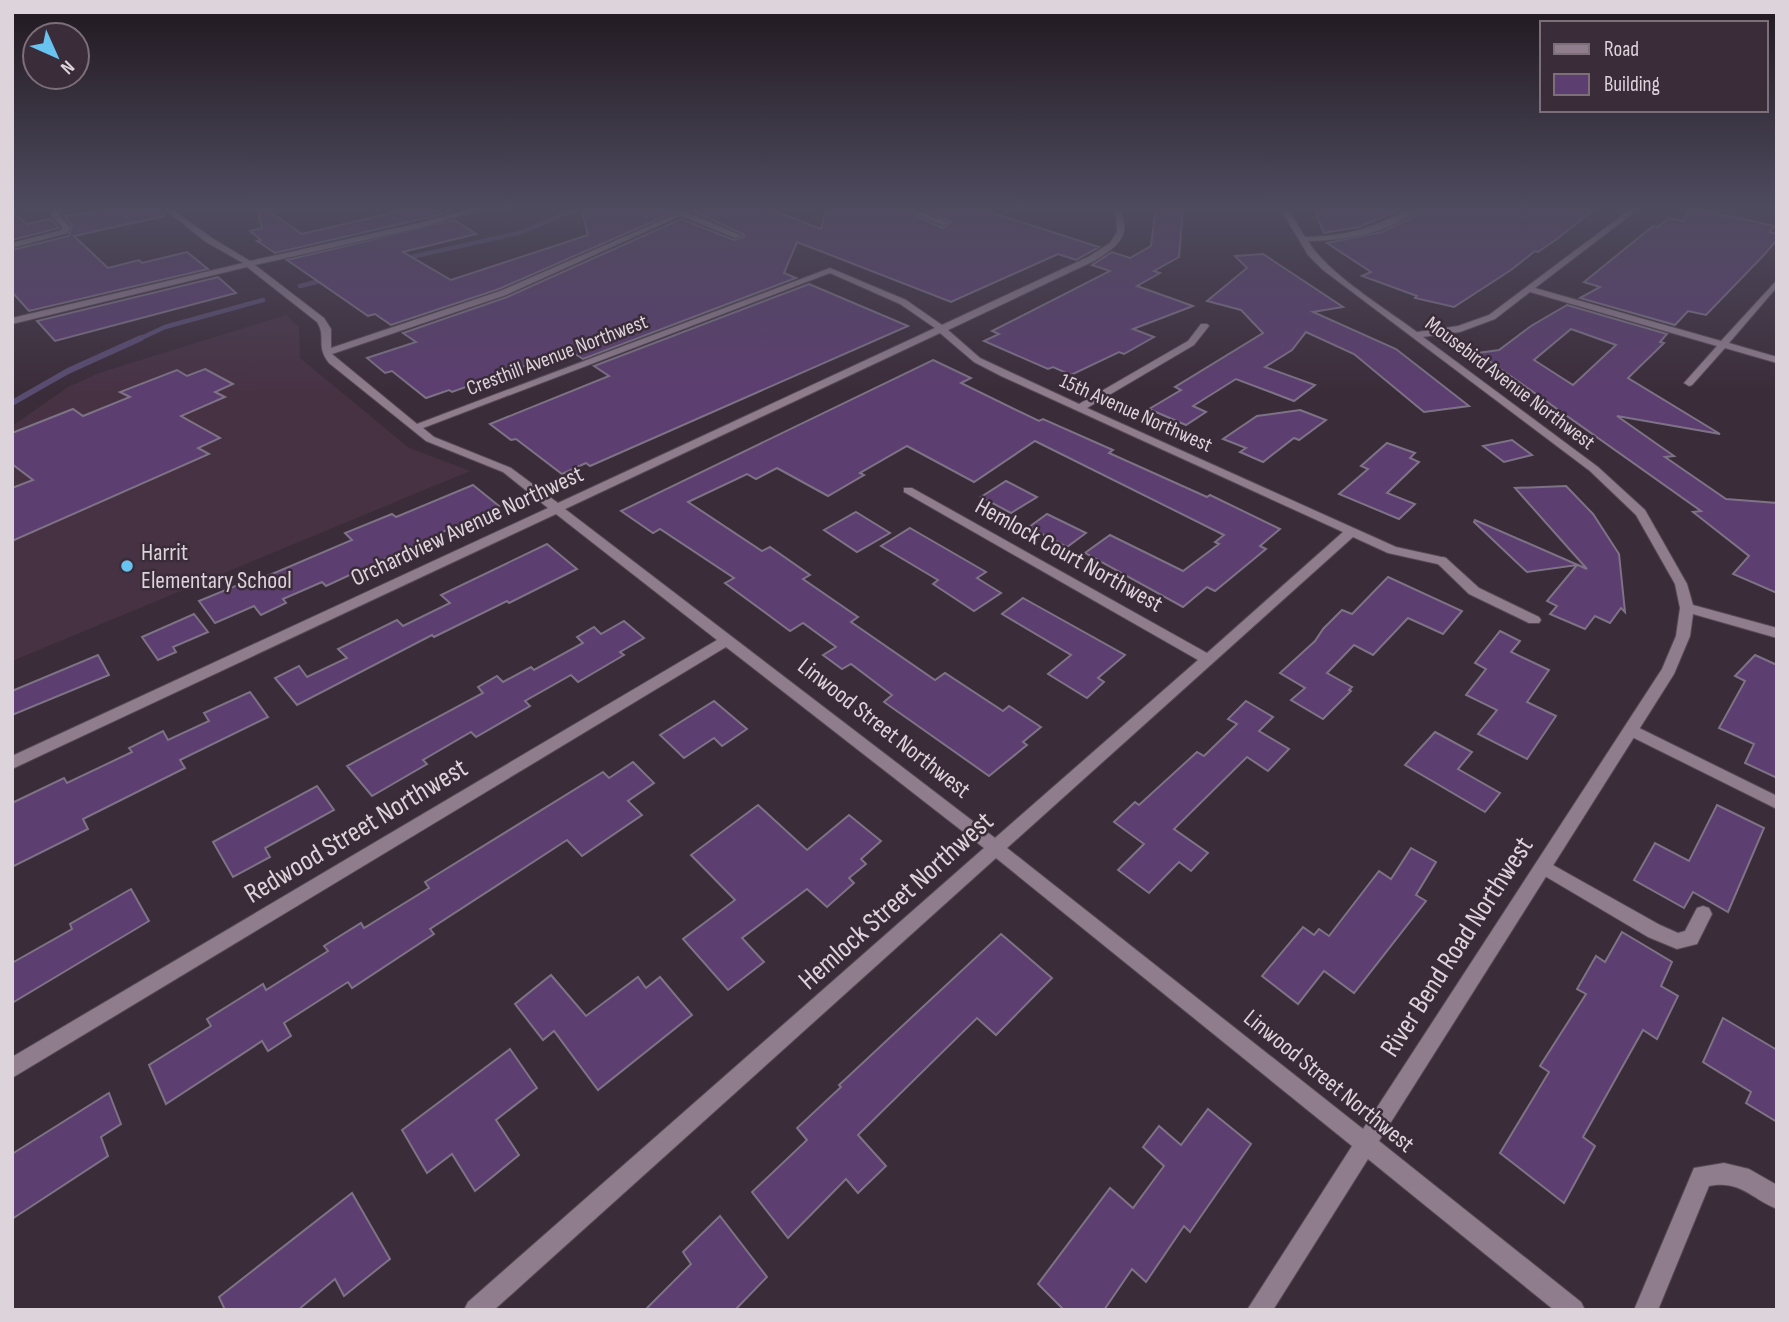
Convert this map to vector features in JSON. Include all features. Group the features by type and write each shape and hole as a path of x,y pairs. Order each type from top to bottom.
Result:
{"street":[{"path":"12,321 225,270"},
{"path":"256,270 321,320 326,329 326,353 503,293 556,270"},
{"name":"15th Avenue Northwest","path":"830,270 903,302 930,319 977,360 1392,550 1442,561 1474,591 1534,620"},
{"name":"Cresthill Avenue Northwest","path":"415,428 830,270"},
{"name":"Orchardview Avenue Northwest","path":"12,763 942,331 1066,270"},
{"name":"Mousebird Avenue Northwest","path":"1327,270 1594,469 1641,513 1681,584 1687,608"},
{"path":"1414,335 1474,324 1492,317 1555,270"},
{"path":"1689,383 1777,282"},
{"path":"1529,289 1777,360"},
{"path":"1079,408 1191,344 1204,326"},
{"name":"Linwood Street Northwest","path":"326,353 430,439 507,470 997,849 1573,1310"},
{"name":"Hemlock Court Northwest","path":"908,491 1207,659"},
{"name":"Hemlock Street Northwest","path":"476,1310 1351,532"},
{"path":"1687,608 1777,633"},
{"name":"River Bend Road Northwest","path":"1259,1310 1669,670 1683,636 1687,608"},
{"name":"Redwood Street Northwest","path":"12,1068 727,640"},
{"path":"1631,730 1777,803"},
{"path":"1544,867 1654,931 1677,941 1691,938 1703,914"},
{"path":"1646,1310 1702,1176 1722,1171 1748,1178 1777,1198"}],"shaded area":[{"name":"Harrit Elementary School","path":"286,315 299,327 300,358 409,448 470,471 12,661 12,426 68,387 99,373"}],"building":[{"path":"12,270 205,270 29,311 12,292"},
{"path":"301,270 433,270 451,280 482,270 543,270 499,289 391,325 375,314 368,316"},
{"path":"568,270 785,270 784,273 796,278 583,359 569,350 452,392 449,390 426,398 392,371 385,373 367,358 416,342 403,333 507,297"},
{"path":"868,270 1023,270 951,302"},
{"path":"1106,270 1156,270 1154,271 1160,273 1137,286 1193,306 1133,329 1154,337 1124,354 1119,352 1071,375 1053,367 1048,369 984,341 999,334 992,331 1110,271"},
{"path":"1245,270 1287,270 1343,307 1313,312 1396,349 1469,406 1424,412 1354,354 1306,332 1292,350 1265,367 1315,385 1294,401 1236,379 1193,406 1206,412 1186,425 1149,409 1181,390 1175,387 1263,333 1241,310 1207,301"},
{"path":"1368,270 1511,270 1454,307 1415,298 1417,296 1362,276 1371,272"},
{"path":"1599,270 1750,270 1706,315 1688,311 1675,325 1580,298 1600,287 1584,282"},
{"path":"218,277 236,293 55,341 37,321"},
{"path":"809,284 908,326 590,466 586,463 562,474 516,439 511,440 490,424 609,376 594,366"},
{"path":"1567,305 1667,334 1660,342 1664,343 1628,378 1720,434 1617,416 1674,456 1665,457 1726,499 1777,503 1777,593 1733,574 1749,556 1693,512 1701,511 1478,353 1499,350 1531,326","holes":["1571,329 1616,345 1573,385 1534,360"]},
{"path":"933,360 971,378 961,383 1039,421 1043,419 1113,450 1109,453 1207,497 1210,495 1280,529 1260,546 1266,549 1215,591 1207,587 1183,607 1085,553 1110,535 1183,571 1219,544 1215,542 1224,535 1035,441 974,482 907,446 860,473 864,475 828,496 777,468 756,479 747,474 688,502 762,551 770,547 810,575 803,579 858,617 851,622 935,680 945,673 1003,711 1009,706 1041,727 1023,742 1027,745 989,776 884,702 892,695 851,664 842,669 823,655 836,647 803,623 790,631 725,583 734,578 660,529 653,533 621,511"},
{"path":"205,369 233,384 215,392 225,397 181,416 220,438 198,448 209,454 12,541 12,488 33,480 12,464 12,433 73,409 83,416 130,397 120,392 177,370 187,376"},
{"path":"1300,410 1326,420 1299,440 1294,438 1263,462 1240,452 1246,448 1223,439 1257,416"},
{"path":"1512,440 1532,455 1504,462 1483,446"},
{"path":"1387,443 1415,453 1410,458 1419,462 1387,493 1415,504 1399,519 1339,494 1368,469 1361,466"},
{"path":"1006,481 1037,497 1011,513 981,497"},
{"path":"473,485 499,506 326,586 322,582 283,599 286,603 261,615 254,606 215,623 199,601 262,575 265,577 352,540 345,533 392,514 396,517"},
{"path":"1566,486 1593,514 1619,554 1625,612 1621,608 1610,623 1595,616 1585,629 1550,614 1557,606 1547,601 1577,565 1527,572 1474,522 1475,520 1587,569 1515,488"},
{"path":"856,512 890,533 857,552 824,530"},
{"path":"1047,514 1086,533 1067,547 1029,527"},
{"path":"910,528 986,572 977,578 1001,593 974,611 933,584 938,580 881,546"},
{"path":"547,544 577,569 509,603 507,601 434,637 432,635 297,705 275,678 299,666 307,677 347,658 338,649 397,620 403,626 450,603 441,595"},
{"path":"1388,577 1462,611 1443,634 1408,618 1373,655 1354,645 1327,673 1352,687 1349,690 1351,691 1323,719 1291,700 1305,688 1280,673 1315,641 1342,610 1352,614"},
{"path":"1023,598 1125,655 1098,678 1104,682 1087,698 1048,674 1071,655 1002,614"},
{"path":"194,614 208,632 173,647 176,652 158,660 142,637"},
{"path":"624,621 644,638 620,652 624,655 578,682 571,675 525,701 530,706 476,737 471,732 423,760 427,764 372,796 347,766 483,693 478,687 497,676 503,682 531,667 534,670 583,643 577,637 594,627 601,634"},
{"path":"1500,631 1520,641 1511,652 1549,670 1527,702 1556,716 1527,759 1478,734 1497,710 1466,695 1486,669 1475,663"},
{"path":"98,655 109,675 12,715 12,691"},
{"path":"1755,655 1777,665 1777,778 1745,763 1754,744 1719,728 1745,681 1735,676"},
{"path":"250,692 268,717 180,760 185,768 83,819 88,829 12,867 12,803 64,778 67,783 132,752 129,748 163,731 168,740 209,721 204,713"},
{"path":"714,701 747,729 722,746 714,738 684,758 660,735"},
{"path":"1246,701 1273,717 1259,731 1289,749 1268,771 1247,757 1174,829 1208,853 1191,871 1179,862 1149,893 1118,870 1144,844 1114,822 1135,802 1139,805 1197,752 1204,756 1237,724 1228,719"},
{"path":"1435,732 1472,752 1458,769 1500,793 1485,812 1405,765"},
{"path":"633,762 654,783 628,801 642,815 582,856 567,840 430,929 434,934 352,988 348,982 284,1023 291,1036 268,1051 262,1041 166,1104 149,1065 211,1026 207,1019 263,984 266,990 328,951 324,946 361,923 364,928 429,888 425,882 603,772 609,778"},
{"path":"317,786 334,810 265,848 270,857 233,877 213,842"},
{"path":"758,805 807,850 849,815 881,841 861,859 866,864 849,878 854,883 827,907 807,889 742,938 764,962 728,990 683,939 735,900 691,855"},
{"path":"1717,805 1764,828 1728,912 1693,892 1684,908 1634,880 1655,843 1689,861"},
{"path":"1411,848 1436,862 1416,895 1426,901 1354,993 1324,971 1298,1004 1262,976 1303,927 1314,935 1319,929 1329,936 1379,871 1391,879"},
{"path":"131,889 149,921 12,1003 12,963 72,929 70,924"},
{"path":"1622,932 1672,962 1661,986 1678,996 1657,1039 1643,1030 1583,1137 1595,1146 1564,1203 1500,1153 1549,1072 1540,1066 1586,994 1577,989 1596,956 1605,962"},
{"path":"1001,934 1052,978 996,1035 977,1018 858,1135 886,1166 858,1193 846,1179 788,1238 752,1192 807,1140 797,1128 841,1087 839,1085"},
{"path":"551,975 586,1016 638,977 646,988 660,977 692,1015 598,1090 554,1031 543,1040 515,1004"},
{"path":"1723,1018 1777,1050 1777,1122 1746,1103 1751,1092 1703,1062"},
{"path":"510,1049 537,1088 496,1120 519,1155 475,1191 452,1154 427,1173 402,1130"},
{"path":"109,1093 121,1124 101,1137 108,1156 12,1219 12,1154"},
{"path":"1208,1109 1251,1144 1190,1232 1184,1226 1146,1282 1132,1269 1104,1310 1064,1310 1038,1284 1110,1188 1133,1208 1164,1166 1143,1147 1159,1126 1181,1145"},
{"path":"352,1193 390,1259 344,1296 335,1279 298,1310 225,1310 219,1297"},
{"path":"720,1216 767,1277 735,1310 645,1310 691,1264 683,1252"}],"waterway":[{"path":"300,286 328,279"},
{"path":"137,340 165,327 263,300"},
{"path":"12,403 68,371 141,338"}],"place":[{"name":"Harrit Elementary School","path":"127,566"}]}
